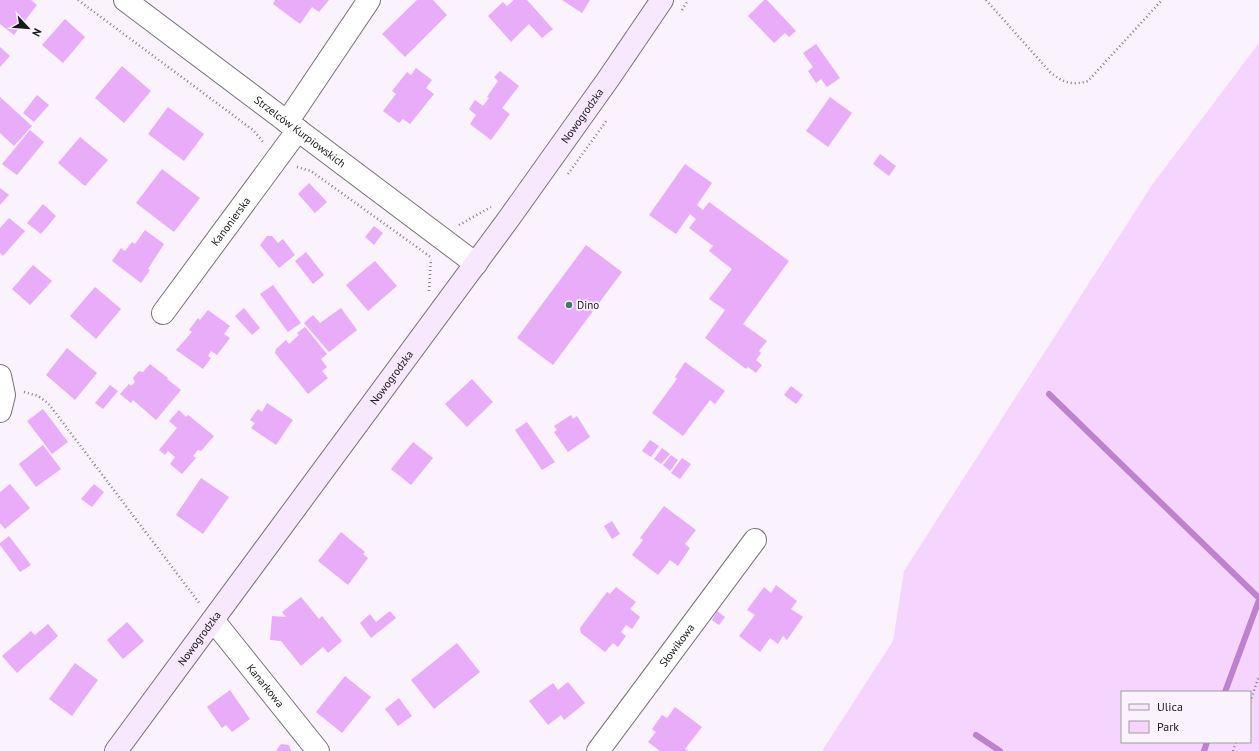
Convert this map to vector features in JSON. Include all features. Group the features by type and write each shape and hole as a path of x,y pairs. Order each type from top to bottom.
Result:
{"main road":[{"name":"Nowogrodzka","path":"116,751 476,264 580,120 662,0"}],"street":[{"name":"Strzelców Kurpiowskich","path":"125,0 476,264"},
{"name":"Kanonierska","path":"163,313 293,126 369,0"},
{"name":"Słowikowa","path":"598,751 755,540"},
{"name":"Kanarkowa","path":"213,620 318,751"}],"path":[{"path":"986,0 1050,72 1061,81 1080,83 1088,81 1162,0"},
{"path":"1,394 26,392 38,396 48,403 213,620"},
{"path":"1251,699 1259,676"}],"green space":[{"path":"1259,43 1259,751 822,751 893,641 904,571 1152,185"}],"building":[{"path":"0,0 31,0 37,5 14,35 0,24"},
{"path":"275,0 329,0 319,12 312,7 300,24 273,4"},
{"path":"417,0 433,0 447,15 405,57 382,34"},
{"path":"514,0 527,0 553,29 542,38 529,24 511,42 488,16 503,2 507,6"},
{"path":"562,0 590,0 582,13"},
{"path":"764,0 767,0 796,31 789,37 785,33 774,43 748,16"},
{"path":"65,19 85,37 63,63 42,45"},
{"path":"816,44 840,78 827,87 821,79 816,83 808,71 813,67 803,53"},
{"path":"0,47 10,56 0,67"},
{"path":"122,66 151,91 124,123 95,98"},
{"path":"416,68 432,80 426,88 434,94 410,124 403,119 399,123 383,111 396,94 392,91 407,72 411,75"},
{"path":"500,71 519,86 502,108 510,114 491,140 470,124 476,115 469,109 475,100 483,106 489,98 487,97 498,81 494,77"},
{"path":"37,95 49,105 34,122 23,113"},
{"path":"0,97 32,126 14,146 0,133"},
{"path":"830,97 852,113 828,147 806,131"},
{"path":"168,107 204,134 184,161 148,134"},
{"path":"30,130 44,142 17,175 2,164"},
{"path":"80,137 108,160 85,186 58,163"},
{"path":"880,154 896,166 889,176 873,164"},
{"path":"685,164 712,183 697,205 703,210 709,202 789,261 743,324 767,341 759,351 761,353 756,360 762,365 756,373 748,367 746,369 705,338 725,310 709,299 732,269 709,251 713,246 689,228 696,219 690,214 676,234 649,215"},
{"path":"162,169 200,198 174,232 136,203"},
{"path":"309,183 327,202 315,213 298,194"},
{"path":"0,188 9,195 0,205"},
{"path":"43,204 56,216 41,234 27,223"},
{"path":"9,218 25,231 3,256 0,253 0,228"},
{"path":"374,226 383,233 374,245 365,237"},
{"path":"145,230 164,244 141,283 112,261 121,248 125,251 132,242 135,244"},
{"path":"267,236 272,236 278,243 283,239 295,255 279,268 260,245"},
{"name":"Dino","path":"586,245 622,272 553,365 517,338"},
{"path":"306,252 324,275 313,284 295,261"},
{"path":"375,261 397,286 368,311 346,285"},
{"path":"33,265 52,281 30,305 12,289"},
{"path":"273,285 301,323 288,332 260,294"},
{"path":"95,287 121,309 96,339 70,316"},
{"path":"244,308 260,328 252,335 235,316"},
{"path":"341,308 357,330 329,352 304,323 313,315 320,323"},
{"path":"208,310 230,326 224,334 230,338 217,355 211,351 208,356 211,358 203,369 176,350 192,332 189,330 198,318 200,320"},
{"path":"305,327 327,354 321,359 327,367 322,371 328,378 308,394 275,353 276,349 286,340 289,344 299,335 297,333"},
{"path":"67,348 97,373 75,400 46,375"},
{"path":"685,362 725,391 715,404 710,400 683,436 652,413 677,379 675,377"},
{"path":"150,364 181,390 156,420 133,400 131,403 120,394 129,384 131,386 135,382 133,378 139,371 143,372"},
{"path":"472,379 493,402 467,427 445,404"},
{"path":"110,385 118,391 103,409 95,403"},
{"path":"791,386 803,395 796,404 784,395"},
{"path":"267,403 293,420 276,445 251,428 255,423 250,420 258,409 262,412"},
{"path":"43,409 68,442 52,454 27,421"},
{"path":"179,410 186,417 188,415 214,436 201,451 198,450 193,456 196,458 182,474 170,464 175,457 168,451 165,455 159,450 177,428 169,421"},
{"path":"571,415 573,419 577,416 590,437 568,452 554,432 557,430 554,426"},
{"path":"527,422 555,462 542,470 515,430"},
{"path":"650,440 659,446 651,457 642,451"},
{"path":"413,442 433,458 411,485 391,469"},
{"path":"43,445 61,469 36,487 19,464"},
{"path":"662,448 670,454 661,464 654,459"},
{"path":"671,455 678,460 670,471 663,465"},
{"path":"682,458 691,464 680,479 671,473"},
{"path":"201,478 229,497 203,534 176,515"},
{"path":"10,484 30,508 5,529 0,523 0,492"},
{"path":"94,484 104,492 92,507 81,499"},
{"path":"664,506 696,530 685,544 690,548 678,566 670,560 658,575 632,555 643,540 640,538"},
{"path":"612,521 620,534 612,539 604,526"},
{"path":"341,532 365,552 363,554 368,558 348,585 318,561"},
{"path":"9,536 31,565 20,572 0,545 0,543"},
{"path":"776,585 797,601 791,609 803,617 787,640 783,636 778,644 770,638 760,652 739,636 755,615 747,610 764,587 771,593"},
{"path":"616,587 636,602 630,609 640,617 632,629 626,625 621,632 626,636 618,647 613,643 605,652 581,633 580,628 607,592 610,594"},
{"path":"301,597 319,619 322,616 342,641 328,653 323,647 301,666 281,641 270,640 272,616 286,617 282,612"},
{"path":"390,611 396,618 371,638 360,623 370,614 376,622"},
{"path":"717,611 725,617 719,625 712,620"},
{"path":"127,622 144,641 123,659 107,640"},
{"path":"48,624 58,636 17,673 2,656 31,631 35,635"},
{"path":"457,643 480,672 434,709 411,680"},
{"path":"75,663 98,680 72,716 49,699"},
{"path":"345,676 371,697 342,733 316,712"},
{"path":"568,682 585,703 564,720 561,715 548,725 529,701 553,683 558,690"},
{"path":"230,690 250,719 232,732 226,725 222,728 207,707"},
{"path":"399,698 412,716 398,726 385,709"},
{"path":"675,707 702,727 685,749 688,751 660,751 648,742 656,732 652,729 662,715 667,718"},
{"path":"281,744 289,745 291,751 276,751"}],"waterway":[{"path":"1049,394 1259,598"},
{"path":"1225,691 1259,600"},
{"path":"976,735 1000,751"},
{"path":"1204,751 1207,743"}],"place":[{"name":"Dino","path":"569,305"}]}
